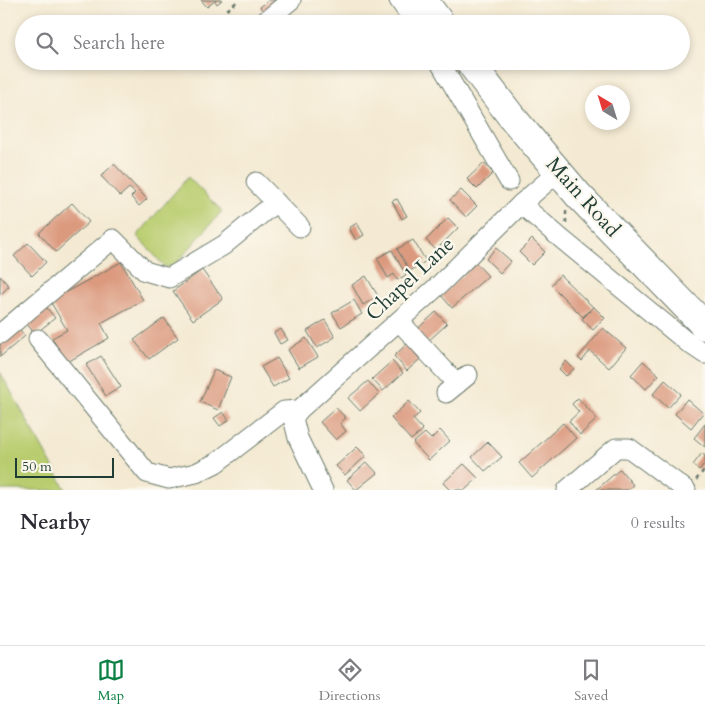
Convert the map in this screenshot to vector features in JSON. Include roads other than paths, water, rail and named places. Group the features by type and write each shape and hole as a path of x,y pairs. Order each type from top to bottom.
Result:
{"highway":[{"path":"424,0 435,15"},
{"name":"Main Road","path":"476,70 558,172 705,326"}],"street":[{"path":"273,15 291,0"},
{"path":"399,0 410,15"},
{"path":"443,70 509,181"},
{"name":"Chapel Lane","path":"296,414 440,284 521,204 558,172"},
{"path":"256,182 300,227"},
{"path":"0,334 113,239 145,271 169,278 224,245 276,202"},
{"path":"521,204 687,342 705,354"},
{"path":"399,321 457,384"},
{"path":"38,339 147,473 169,479 196,473 216,463 284,411 296,414 298,438 323,490"},
{"path":"567,490 616,448 629,448 686,490"}]}
